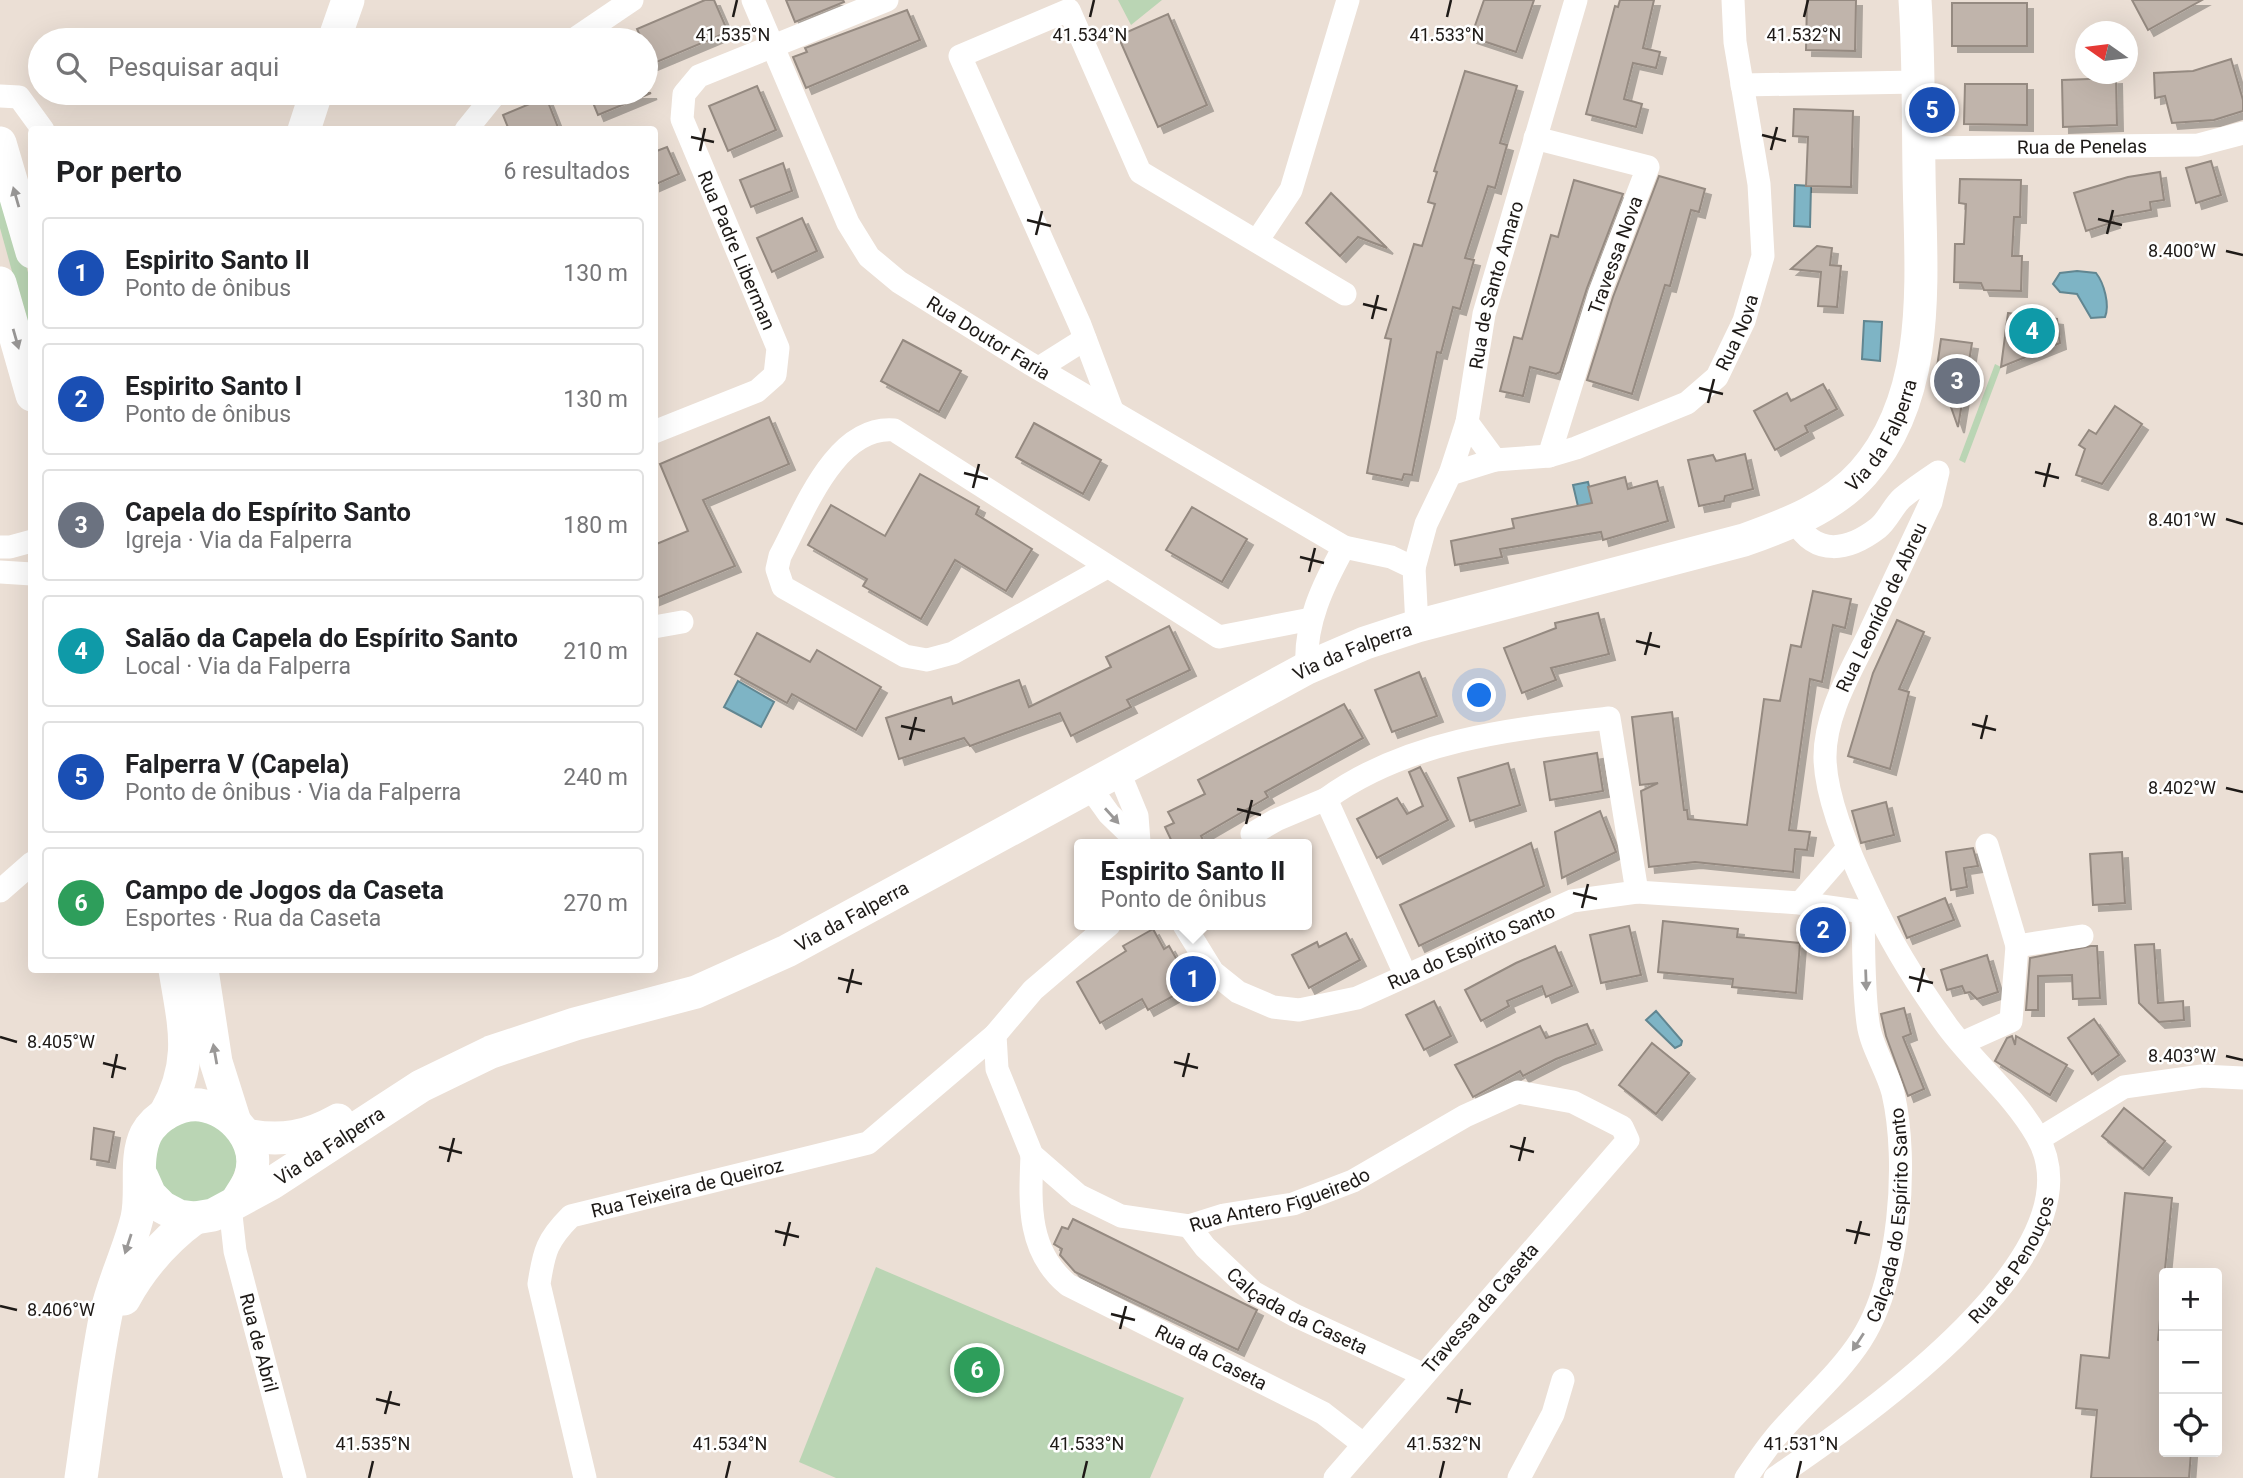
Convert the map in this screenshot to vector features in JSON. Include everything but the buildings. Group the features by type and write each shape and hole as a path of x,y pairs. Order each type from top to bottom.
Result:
{"main road":[{"path":"338,28 348,0"},
{"name":"Via da Falperra","path":"99,1364 124,1298 145,1265 175,1233 195,1218 213,1215 272,1183 421,1086 491,1052 575,1024 696,992 787,951 1307,668 1366,643 1417,626 1744,541 1795,522 1836,497 1863,473 1885,442 1905,398 1914,358 1920,298 1915,0"},
{"path":"305,126 312,105"},
{"path":"0,143 28,238"},
{"path":"0,284 28,381"},
{"path":"165,1114 176,1094 186,1057 175,973"},
{"path":"202,973 216,1062 240,1127"},
{"name":"Via da Falperra","path":"81,1478 106,1313 137,1217 142,1177 140,1152 146,1134 165,1114 196,1105 215,1108 240,1127 264,1139 307,1136 373,1099 421,1086"},
{"name":"Via da Falperra","path":"233,1204 252,1168 240,1127"},
{"path":"142,1177 150,1195 162,1207 179,1216 195,1218"}],"street":[{"path":"591,28 632,0"},
{"name":"Rua Doutor Faria","path":"753,0 848,223 869,257 899,282 1039,368 1344,547 1391,557 1414,568"},
{"name":"Rua Padre Liberman","path":"658,430 757,391 775,375 778,348 682,119 684,94 699,76 887,0"},
{"path":"1256,242 1290,190 1348,0"},
{"name":"Rua de Santo Amaro","path":"1417,626 1414,568 1426,524 1450,474 1467,422 1484,314 1576,0"},
{"name":"Rua Nova","path":"1450,474 1495,460 1549,456 1576,448 1686,403 1717,377 1744,321 1763,256 1759,184 1742,85 1733,0"},
{"path":"1112,410 1085,339 960,56 1069,9 1140,172 1345,294"},
{"path":"1742,85 1917,82"},
{"path":"9,97 39,126"},
{"path":"472,126 487,105"},
{"name":"Rua de Penelas","path":"1919,148 2198,145 2243,133"},
{"name":"Travessa Nova","path":"1535,138 1648,167 1600,292 1549,456"},
{"path":"1039,368 1085,339"},
{"path":"1467,422 1495,460"},
{"path":"1107,567 953,653 927,660 905,656 783,587 777,569 780,556 835,457 855,440 880,429 894,430 1219,637 1311,619"},
{"name":"Rua Leonído de Abreu","path":"1795,522 1805,539 1825,547 1854,542 1880,527 1900,499 1938,472 1931,502 1843,687 1831,722 1825,759 1847,849 1870,913"},
{"path":"0,547 28,542"},
{"path":"1307,668 1306,646 1311,619 1344,547"},
{"path":"0,572 28,574"},
{"path":"658,625 682,622"},
{"path":"1252,834 1276,820 1326,799 1351,781 1433,748 1519,728 1609,718 1637,892"},
{"path":"1118,770 1135,808 1139,839"},
{"path":"1089,786 1109,814 1135,839"},
{"path":"1326,799 1405,974"},
{"path":"1962,1043 2011,1021 2017,946 1987,845"},
{"path":"1800,903 1847,849"},
{"path":"0,891 28,866"},
{"name":"Rua do Espírito Santo","path":"1187,930 1213,972 1238,992 1273,1007 1299,1010 1357,998 1405,974 1572,901 1637,892 1800,903 1870,913"},
{"name":"Rua de Penouços","path":"1775,1478 1949,1346 2014,1271 2037,1231 2046,1203 2048,1171 2039,1139 2009,1094 1962,1043 1870,913"},
{"name":"Calçada do Espírito Santo","path":"1746,1478 1774,1440 1838,1371 1862,1339 1883,1294 1892,1265 1899,1206 1898,1143 1893,1093 1868,1025 1870,913"},
{"path":"995,1035 1033,990 1103,930"},
{"path":"2017,946 2082,936"},
{"name":"Rua Antero Figueiredo","path":"995,1035 997,1069 1032,1155 1078,1195 1121,1216 1189,1226 1224,1215 1293,1204 1353,1181 1465,1116 1518,1092 1573,1102 1622,1127 1628,1140"},
{"name":"Rua Teixeira de Queiroz","path":"585,1478 539,1284 543,1252 552,1235 571,1216 867,1143 995,1035"},
{"path":"2039,1139 2124,1087 2158,1080 2243,1077"},
{"name":"Travessa da Caseta","path":"1335,1478 1422,1374 1628,1140"},
{"name":"Rua da Caseta","path":"1032,1155 1030,1200 1033,1228 1039,1246 1056,1275 1068,1284 1323,1413 1363,1444"},
{"name":"Rua de Abril","path":"233,1204 235,1251 295,1478"},
{"name":"Calçada da Caseta","path":"1189,1226 1205,1247 1253,1292 1294,1315 1422,1374"},
{"path":"1519,1478 1553,1414 1563,1380"}],"green space":[{"path":"1118,0 1162,0 1131,25"},
{"path":"0,174 28,272 28,329 0,228"},
{"path":"1995,364 2001,367 1965,463 1959,460"},
{"path":"209,1116 242,1152 225,1197 182,1205 156,1183 153,1144 168,1123"},
{"path":"876,1267 1184,1398 1150,1478 836,1478 799,1462"}],"water":[{"path":"1795,185 1811,186 1810,227 1794,226"},
{"path":"2060,273 2096,273 2099,277 2106,300 2105,317 2091,318 2077,294 2060,292 2053,284"},
{"path":"1864,321 1882,322 1880,361 1862,359"},
{"path":"1588,482 1596,515 1581,519 1573,485"},
{"path":"738,681 774,702 761,727 724,707"},
{"path":"1656,1011 1682,1041 1681,1045 1675,1048 1646,1020"}],"place":[{"name":"Falperra V (Capela)","path":"1932,110"},
{"name":"Salão da Capela do Espírito Santo","path":"2032,331"},
{"name":"Capela do Espírito Santo","path":"1957,381"},
{"name":"Espirito Santo I","path":"1823,930"},
{"name":"Espirito Santo II","path":"1193,979"},
{"name":"Campo de Jogos da Caseta","path":"977,1370"}]}
